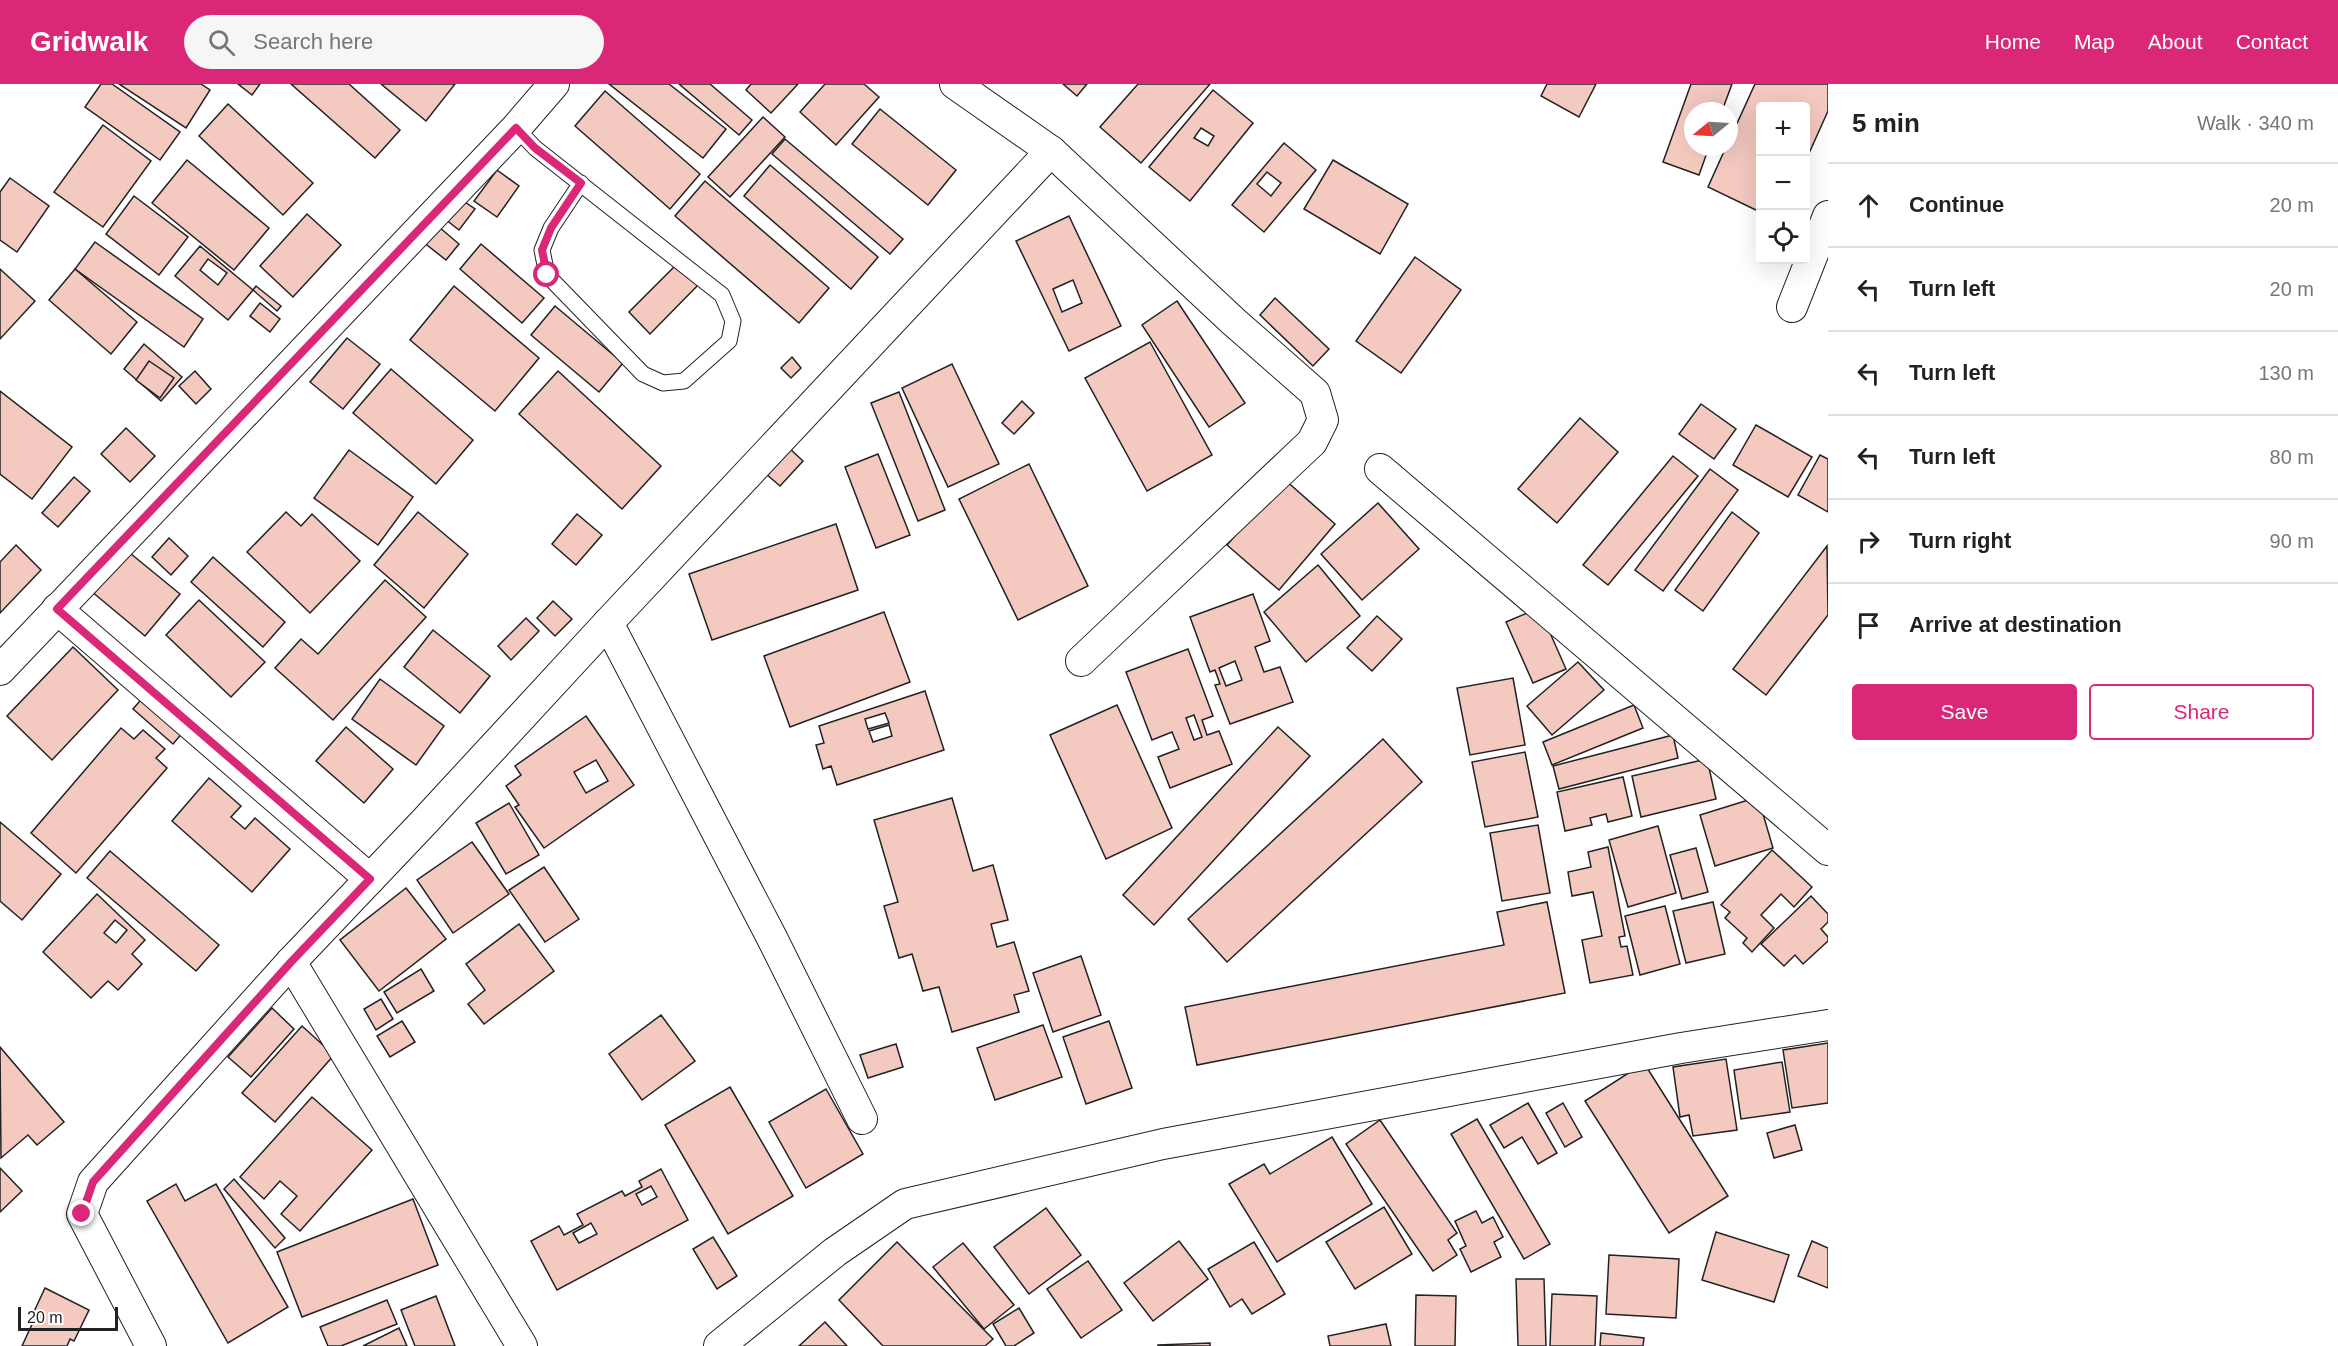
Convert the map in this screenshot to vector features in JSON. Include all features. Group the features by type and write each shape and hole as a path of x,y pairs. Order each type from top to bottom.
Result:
{"street":[{"path":"0,670 516,128 554,84"},
{"path":"955,84 1051,151 1234,322 1315,393 1323,420 1312,442 1081,661"},
{"path":"151,1346 82,1214 93,1182 291,962 1051,151"},
{"path":"1792,307 1828,216"},
{"path":"1380,469 1828,850"},
{"path":"57,609 370,879"},
{"path":"608,623 772,938 862,1119"},
{"path":"291,962 522,1346"},
{"path":"719,1346 835,1252 905,1204 1163,1144 1682,1047 1828,1025"}],"lane":[{"path":"516,128 535,148 581,183 722,295 733,321 729,341 684,381 663,383 643,374 547,275 542,250 551,228 581,183"}],"building":[{"path":"101,84 112,84 180,132 160,160 85,107"},
{"path":"119,84 201,84 210,90 186,128"},
{"path":"238,84 260,84 252,95"},
{"path":"291,84 349,84 400,130 375,158"},
{"path":"381,84 455,84 426,121"},
{"path":"609,84 669,84 726,129 703,158"},
{"path":"679,84 710,84 752,120 739,135"},
{"path":"751,84 798,84 771,113 746,90"},
{"path":"825,84 864,84 879,97 836,145 800,112"},
{"path":"1063,84 1087,84 1077,96"},
{"path":"1138,84 1210,84 1141,163 1100,127"},
{"path":"1547,84 1596,84 1579,117 1541,96"},
{"path":"1691,84 1732,84 1725,102 1685,102"},
{"path":"1755,84 1828,84 1828,111 1810,151 1810,102 1756,102 1756,210 1708,187 1722,156 1738,156 1738,121"},
{"path":"1213,90 1253,123 1190,201 1149,167","holes":["1201,128 1214,136 1208,146 1194,138"]},
{"path":"605,91 700,174 670,209 575,126"},
{"path":"228,104 313,183 283,215 199,136"},
{"path":"1684,104 1684,156 1706,156 1699,175 1663,162"},
{"path":"880,109 956,170 928,205 852,144"},
{"path":"763,117 785,137 730,197 708,177"},
{"path":"103,125 151,161 103,227 54,192"},
{"path":"785,139 903,239 890,254 772,154"},
{"path":"1284,143 1316,170 1264,232 1232,205","holes":["1267,172 1281,183 1271,196 1257,184"]},
{"path":"187,160 269,228 234,270 152,203"},
{"path":"1333,160 1408,204 1380,254 1304,209"},
{"path":"770,165 878,257 851,289 744,196"},
{"path":"497,170 519,186 497,217 474,201"},
{"path":"10,178 49,206 17,252 0,240 0,192"},
{"path":"705,181 829,288 799,323 675,216"},
{"path":"455,195 475,209 459,230 440,215"},
{"path":"134,196 188,237 159,275 106,234"},
{"path":"307,214 341,245 293,297 260,266"},
{"path":"1069,216 1121,326 1069,351 1016,241","holes":["1073,280 1082,303 1062,312 1053,289"]},
{"path":"432,221 459,244 446,260 418,238"},
{"path":"95,242 203,319 184,347 75,269"},
{"path":"481,244 544,298 522,323 460,269"},
{"path":"200,246 253,290 228,320 175,276","holes":["208,259 227,273 218,285 200,270"]},
{"path":"1415,257 1461,290 1401,373 1356,341"},
{"path":"679,262 700,283 650,334 629,312"},
{"path":"0,269 35,301 0,339"},
{"path":"75,269 137,322 111,354 49,300"},
{"path":"256,286 281,306 277,311 253,290"},
{"path":"454,286 539,358 495,411 410,340"},
{"path":"1275,298 1329,349 1313,366 1260,315"},
{"path":"1177,301 1245,403 1209,427 1142,325"},
{"path":"260,303 280,319 270,332 250,316"},
{"path":"555,306 623,363 599,392 531,335"},
{"path":"347,338 380,364 343,409 310,382"},
{"path":"1150,342 1212,455 1147,491 1085,378"},
{"path":"144,344 182,377 161,401 124,369"},
{"path":"792,357 801,368 791,378 781,368"},
{"path":"149,361 174,378 160,398 136,380"},
{"path":"952,364 999,464 948,487 902,388"},
{"path":"391,369 473,440 436,484 353,413"},
{"path":"195,371 211,389 196,404 179,386"},
{"path":"558,371 661,466 622,509 519,414"},
{"path":"0,391 72,447 32,499 0,474"},
{"path":"899,392 945,510 918,521 871,403"},
{"path":"1022,401 1034,413 1014,434 1002,423"},
{"path":"1701,404 1736,429 1714,459 1679,434"},
{"path":"1580,418 1618,452 1557,523 1518,489"},
{"path":"1756,425 1812,457 1788,497 1733,465"},
{"path":"126,428 155,456 130,482 101,454"},
{"path":"788,447 803,461 780,486 765,473"},
{"path":"349,450 413,497 378,545 314,498"},
{"path":"878,454 910,535 876,548 845,467"},
{"path":"1820,455 1828,459 1828,512 1798,495"},
{"path":"1673,456 1698,476 1608,585 1583,565"},
{"path":"1029,464 1088,586 1018,620 959,499"},
{"path":"1710,469 1738,490 1663,591 1635,570"},
{"path":"74,477 90,491 58,527 42,513"},
{"path":"1284,479 1335,524 1279,590 1227,545"},
{"path":"1378,503 1419,549 1362,600 1321,554"},
{"path":"286,512 301,526 312,514 360,561 310,613 247,552"},
{"path":"418,512 468,554 424,608 374,565"},
{"path":"1732,512 1759,533 1703,611 1675,590"},
{"path":"577,514 602,535 576,565 552,544"},
{"path":"836,524 858,590 712,640 689,574"},
{"path":"169,538 188,556 171,575 152,557"},
{"path":"16,545 41,570 0,613 0,562"},
{"path":"1827,546 1828,615 1766,695 1733,669"},
{"path":"125,549 180,594 145,636 91,591"},
{"path":"213,557 285,622 263,647 191,582"},
{"path":"1318,565 1360,616 1306,662 1264,612"},
{"path":"385,580 426,617 333,720 275,668 301,639 318,654"},
{"path":"1253,594 1270,641 1255,647 1264,672 1280,667 1293,702 1230,724 1215,685 1220,684 1215,670 1210,672 1190,617","holes":["1235,661 1242,680 1226,686 1219,668"]},
{"path":"199,600 265,662 231,697 166,635"},
{"path":"553,601 572,619 555,636 537,618"},
{"path":"1539,608 1566,669 1533,683 1506,622"},
{"path":"884,612 910,682 790,727 764,656"},
{"path":"1377,616 1402,639 1372,671 1347,648"},
{"path":"526,618 539,631 511,660 498,646"},
{"path":"433,630 490,676 460,713 404,667"},
{"path":"73,647 118,690 52,760 7,716"},
{"path":"1188,649 1213,716 1202,720 1207,735 1219,731 1232,764 1170,788 1158,757 1179,749 1172,732 1152,740 1126,672","holes":["1194,715 1202,737 1194,740 1186,718"]},
{"path":"1578,662 1604,690 1552,735 1527,706"},
{"path":"1513,678 1525,745 1470,755 1457,688"},
{"path":"380,679 444,726 416,765 352,719"},
{"path":"925,691 944,750 837,785 831,766 823,769 816,745 824,743 819,726","holes":["885,713 889,723 868,729 865,719","889,725 892,736 873,742 869,731"]},
{"path":"145,695 184,731 173,744 133,709"},
{"path":"1117,705 1172,828 1106,859 1050,735"},
{"path":"1634,705 1643,728 1552,765 1543,742"},
{"path":"586,716 634,785 544,848 515,807 519,805 506,786 521,775 515,766","holes":["596,760 608,781 586,793 574,772"]},
{"path":"346,727 393,769 364,803 316,761"},
{"path":"1278,727 1310,756 1154,925 1123,895"},
{"path":"121,728 134,739 143,730 165,749 156,758 167,768 76,873 31,833"},
{"path":"1673,735 1678,758 1559,789 1553,766"},
{"path":"1383,739 1422,782 1227,962 1188,919"},
{"path":"1525,752 1538,817 1485,827 1472,762"},
{"path":"1707,759 1716,799 1641,817 1632,776"},
{"path":"1623,777 1632,816 1608,822 1606,814 1590,818 1592,825 1565,831 1557,792"},
{"path":"209,778 241,806 231,817 245,829 255,818 290,849 252,892 172,821"},
{"path":"1758,797 1773,848 1715,866 1700,815"},
{"path":"952,798 973,871 993,865 1008,920 991,924 997,947 1014,942 1029,991 1014,995 1019,1012 952,1032 939,987 923,991 912,954 899,958 884,906 898,902 874,820"},
{"path":"509,803 539,855 506,874 476,823"},
{"path":"0,822 61,874 22,920 0,901"},
{"path":"1538,825 1550,893 1502,901 1490,833"},
{"path":"1658,826 1676,893 1628,907 1609,840"},
{"path":"472,842 509,894 453,933 417,880"},
{"path":"1608,847 1625,936 1619,937 1621,947 1627,946 1633,975 1590,983 1582,940 1602,936 1593,892 1572,896 1568,872 1591,867 1588,852"},
{"path":"1696,848 1708,892 1682,899 1670,855"},
{"path":"1772,850 1812,887 1794,907 1781,894 1761,915 1774,928 1752,952 1743,943 1747,938 1725,918 1730,912 1721,905"},
{"path":"110,851 219,945 196,971 87,878"},
{"path":"544,867 579,919 545,942 509,890"},
{"path":"406,888 446,939 379,991 340,940"},
{"path":"97,894 145,940 132,954 142,964 118,990 108,981 91,998 43,952","holes":["115,920 127,930 116,943 104,933"]},
{"path":"1811,896 1828,914 1828,922 1821,929 1828,937 1828,941 1803,964 1795,955 1784,966 1761,944"},
{"path":"1547,902 1565,993 1197,1065 1185,1007 1504,945 1497,912"},
{"path":"1713,902 1725,954 1686,963 1673,911"},
{"path":"1665,906 1680,964 1640,975 1625,916"},
{"path":"519,924 554,971 484,1024 468,1004 485,990 466,964"},
{"path":"1081,956 1101,1015 1053,1032 1033,973"},
{"path":"421,969 434,991 397,1013 384,992"},
{"path":"381,999 393,1019 376,1030 364,1009"},
{"path":"272,1008 294,1029 251,1077 228,1057"},
{"path":"661,1015 695,1061 642,1100 609,1054"},
{"path":"402,1021 415,1042 390,1057 377,1036"},
{"path":"1109,1021 1132,1088 1086,1104 1063,1037"},
{"path":"1043,1025 1062,1077 995,1100 977,1048"},
{"path":"302,1026 334,1055 275,1122 242,1093"},
{"path":"1828,1043 1828,1103 1792,1108 1783,1050"},
{"path":"896,1044 903,1067 868,1078 860,1055"},
{"path":"0,1047 64,1122 37,1145 28,1135 1,1158"},
{"path":"1726,1059 1737,1130 1693,1136 1689,1115 1680,1117 1673,1067"},
{"path":"1782,1062 1790,1112 1741,1119 1734,1070"},
{"path":"1644,1063 1728,1196 1669,1233 1585,1101"},
{"path":"730,1087 793,1196 728,1234 665,1125"},
{"path":"826,1089 863,1154 806,1188 769,1122"},
{"path":"312,1097 372,1150 300,1231 281,1214 297,1196 280,1181 264,1199 240,1177"},
{"path":"1528,1103 1557,1153 1538,1164 1522,1137 1504,1148 1490,1125"},
{"path":"1563,1103 1582,1137 1565,1147 1546,1113"},
{"path":"1477,1119 1550,1244 1524,1259 1451,1134"},
{"path":"1380,1120 1457,1233 1448,1240 1457,1255 1433,1271 1346,1144"},
{"path":"1795,1125 1802,1150 1774,1158 1767,1133"},
{"path":"1332,1137 1372,1204 1277,1262 1229,1184 1264,1164 1270,1174"},
{"path":"0,1168 22,1191 0,1212"},
{"path":"661,1169 688,1220 557,1290 531,1241 559,1226 564,1235 583,1225 577,1214 622,1191 625,1196 642,1187 639,1181","holes":["651,1186 657,1197 642,1205 636,1194","591,1223 597,1234 579,1243 573,1233"]},
{"path":"234,1179 285,1238 275,1248 224,1189"},
{"path":"176,1184 185,1201 216,1184 288,1307 228,1343 147,1201"},
{"path":"413,1199 438,1265 302,1317 277,1252"},
{"path":"1384,1207 1412,1254 1355,1289 1326,1242"},
{"path":"1046,1208 1081,1255 1029,1294 994,1247"},
{"path":"1476,1211 1482,1223 1493,1217 1503,1237 1494,1242 1501,1257 1471,1272 1460,1249 1466,1246 1455,1221"},
{"path":"1716,1232 1789,1255 1774,1302 1702,1280"},
{"path":"713,1237 737,1276 717,1289 693,1249"},
{"path":"1179,1241 1208,1279 1153,1321 1124,1283"},
{"path":"1812,1241 1828,1248 1828,1288 1798,1276"},
{"path":"897,1242 993,1339 985,1346 883,1346 839,1300"},
{"path":"1254,1242 1285,1294 1252,1314 1242,1299 1230,1307 1208,1269"},
{"path":"963,1243 1014,1305 984,1329 933,1267"},
{"path":"1609,1255 1679,1259 1676,1318 1606,1314"},
{"path":"1088,1261 1122,1310 1081,1338 1047,1289"},
{"path":"1516,1279 1544,1279 1546,1346 1518,1346"},
{"path":"45,1288 89,1310 74,1341 70,1339 67,1346 22,1346 34,1320 31,1318"},
{"path":"1552,1294 1597,1296 1595,1346 1550,1346"},
{"path":"1416,1295 1456,1296 1455,1346 1415,1346"},
{"path":"436,1296 455,1346 415,1346 401,1310"},
{"path":"387,1300 397,1324 341,1346 328,1346 320,1327"},
{"path":"1019,1308 1034,1333 1014,1346 1006,1346 993,1324"},
{"path":"825,1322 847,1346 799,1346"},
{"path":"1386,1324 1391,1346 1330,1346 1328,1336"},
{"path":"399,1328 407,1346 363,1346"},
{"path":"1601,1333 1644,1338 1643,1346 1600,1346"},
{"path":"1210,1343 1210,1346 1158,1346 1158,1345"}],"route":[{"path":"82,1214 93,1182 291,962 370,879 57,609 516,128 535,148 581,183 551,228 542,250 547,275"}]}
